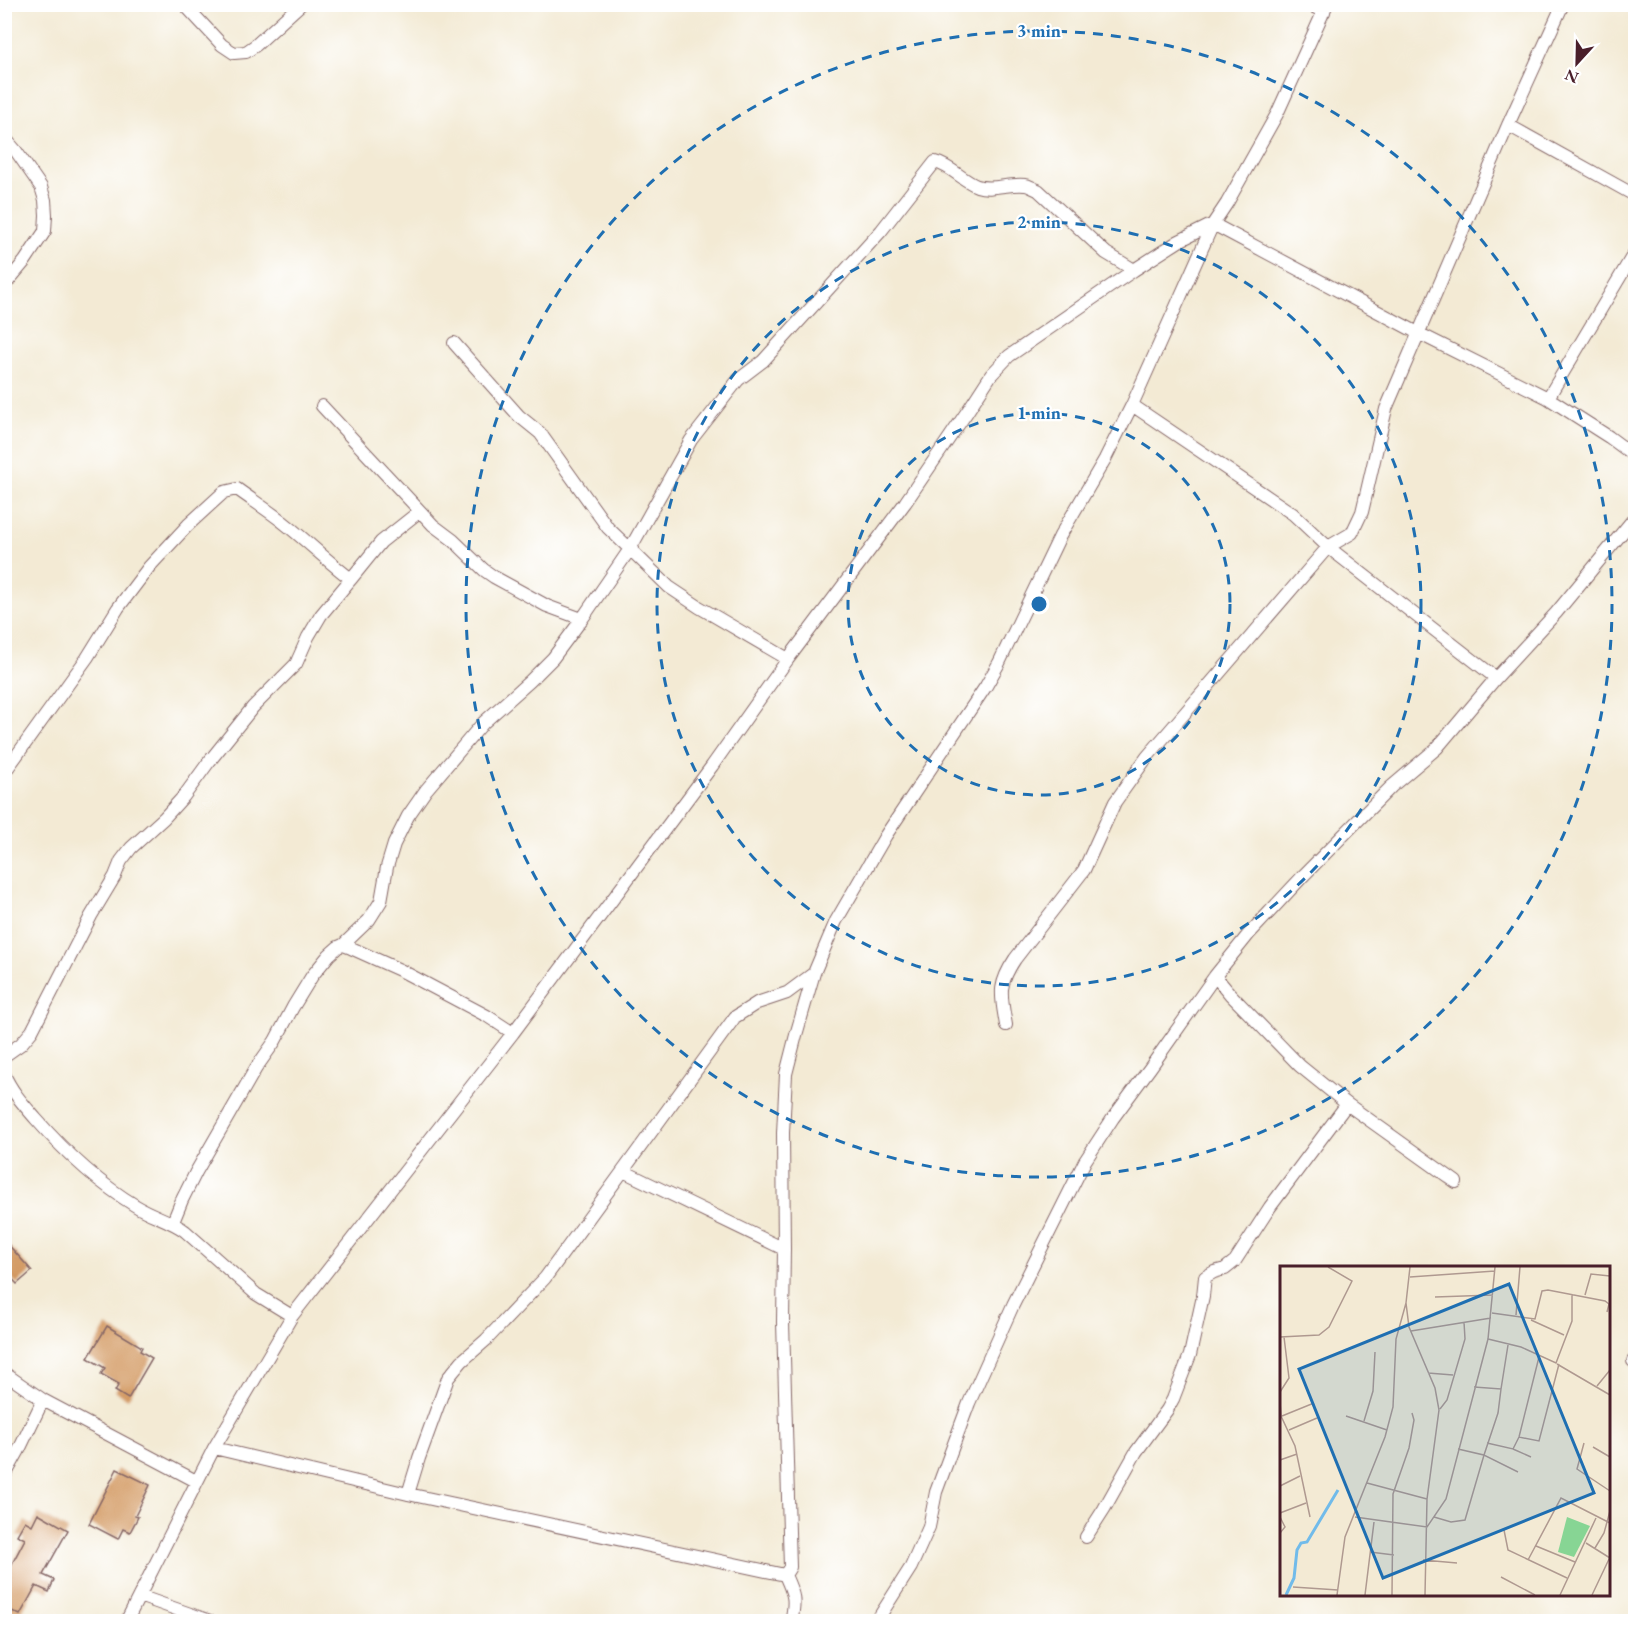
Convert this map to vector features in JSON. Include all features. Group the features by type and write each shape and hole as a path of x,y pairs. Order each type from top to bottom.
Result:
{"street":[{"path":"184,4 222,45 234,53 246,52 256,45 301,4"},
{"path":"785,1575 790,1567 783,1322 783,1133 786,1074 814,973 836,921 886,835 986,686 1060,536 1105,459 1132,405 1213,224 1276,114 1325,8 1308,4"},
{"path":"1006,1025 1001,987 1005,974 1084,870 1115,802 1147,757 1328,547 1352,533 1362,512 1386,409 1508,125 1563,4"},
{"path":"1508,125 1635,196"},
{"path":"4,137 41,188 45,200 46,219 45,231 25,261 4,286"},
{"path":"173,1222 196,1172 307,983 328,955 343,945 369,920 381,901 394,844 408,816 426,790 483,723 553,658 630,549 691,440 738,380 763,361 865,249 935,162 941,163 965,180 979,186 1025,185 1038,190 1106,253 1134,270"},
{"path":"126,1622 196,1481 292,1316 513,1033 712,766 904,503 991,375 1009,356 1134,270 1179,241 1213,224"},
{"path":"1213,224 1418,333 1548,398 1609,437 1635,457"},
{"path":"1548,398 1635,250"},
{"path":"453,343 519,416 540,433 608,528 669,587 788,659"},
{"path":"1132,405 1293,514 1328,547 1496,678"},
{"path":"322,406 433,525 453,540 483,570 547,606 582,619"},
{"path":"4,773 87,658 117,608 149,567 188,525 224,492 237,489 259,504 284,522 351,579"},
{"path":"4,1056 21,1044 32,1031 91,916 130,848 164,818 184,796 253,707 296,664 321,615 381,542 420,511"},
{"path":"876,1622 899,1587 929,1527 942,1473 983,1369 1013,1305 1085,1161 1113,1118 1215,976 1248,935 1391,788 1437,748 1496,678 1556,614 1635,516"},
{"path":"343,945 452,996 513,1033"},
{"path":"408,1494 448,1378 545,1278 735,1017 757,1003 787,993 814,973"},
{"path":"1215,976 1300,1066 1347,1104 1456,1182"},
{"path":"4,1074 9,1085 25,1106 56,1142 90,1173 138,1208 173,1222 256,1294 292,1316"},
{"path":"1086,1537 1136,1452 1173,1399 1190,1355 1205,1277 1225,1269 1235,1261 1270,1207 1347,1104"},
{"path":"623,1171 784,1249"},
{"path":"4,1373 43,1400 196,1481"},
{"path":"4,1477 43,1400"},
{"path":"214,1448 408,1494 785,1575"},
{"path":"785,1575 794,1594 791,1622"},
{"path":"139,1596 213,1622"}],"building":[{"path":"4,1240 32,1271 17,1284 4,1270"},
{"path":"107,1326 142,1347 140,1351 152,1358 128,1399 115,1391 119,1384 101,1374 105,1368 88,1358"},
{"path":"117,1469 150,1485 130,1532 123,1529 118,1539 89,1524"},
{"path":"38,1513 68,1530 43,1575 54,1580 49,1592 36,1586 20,1615 4,1607 4,1579 25,1539 17,1535 25,1521 32,1525"}]}
